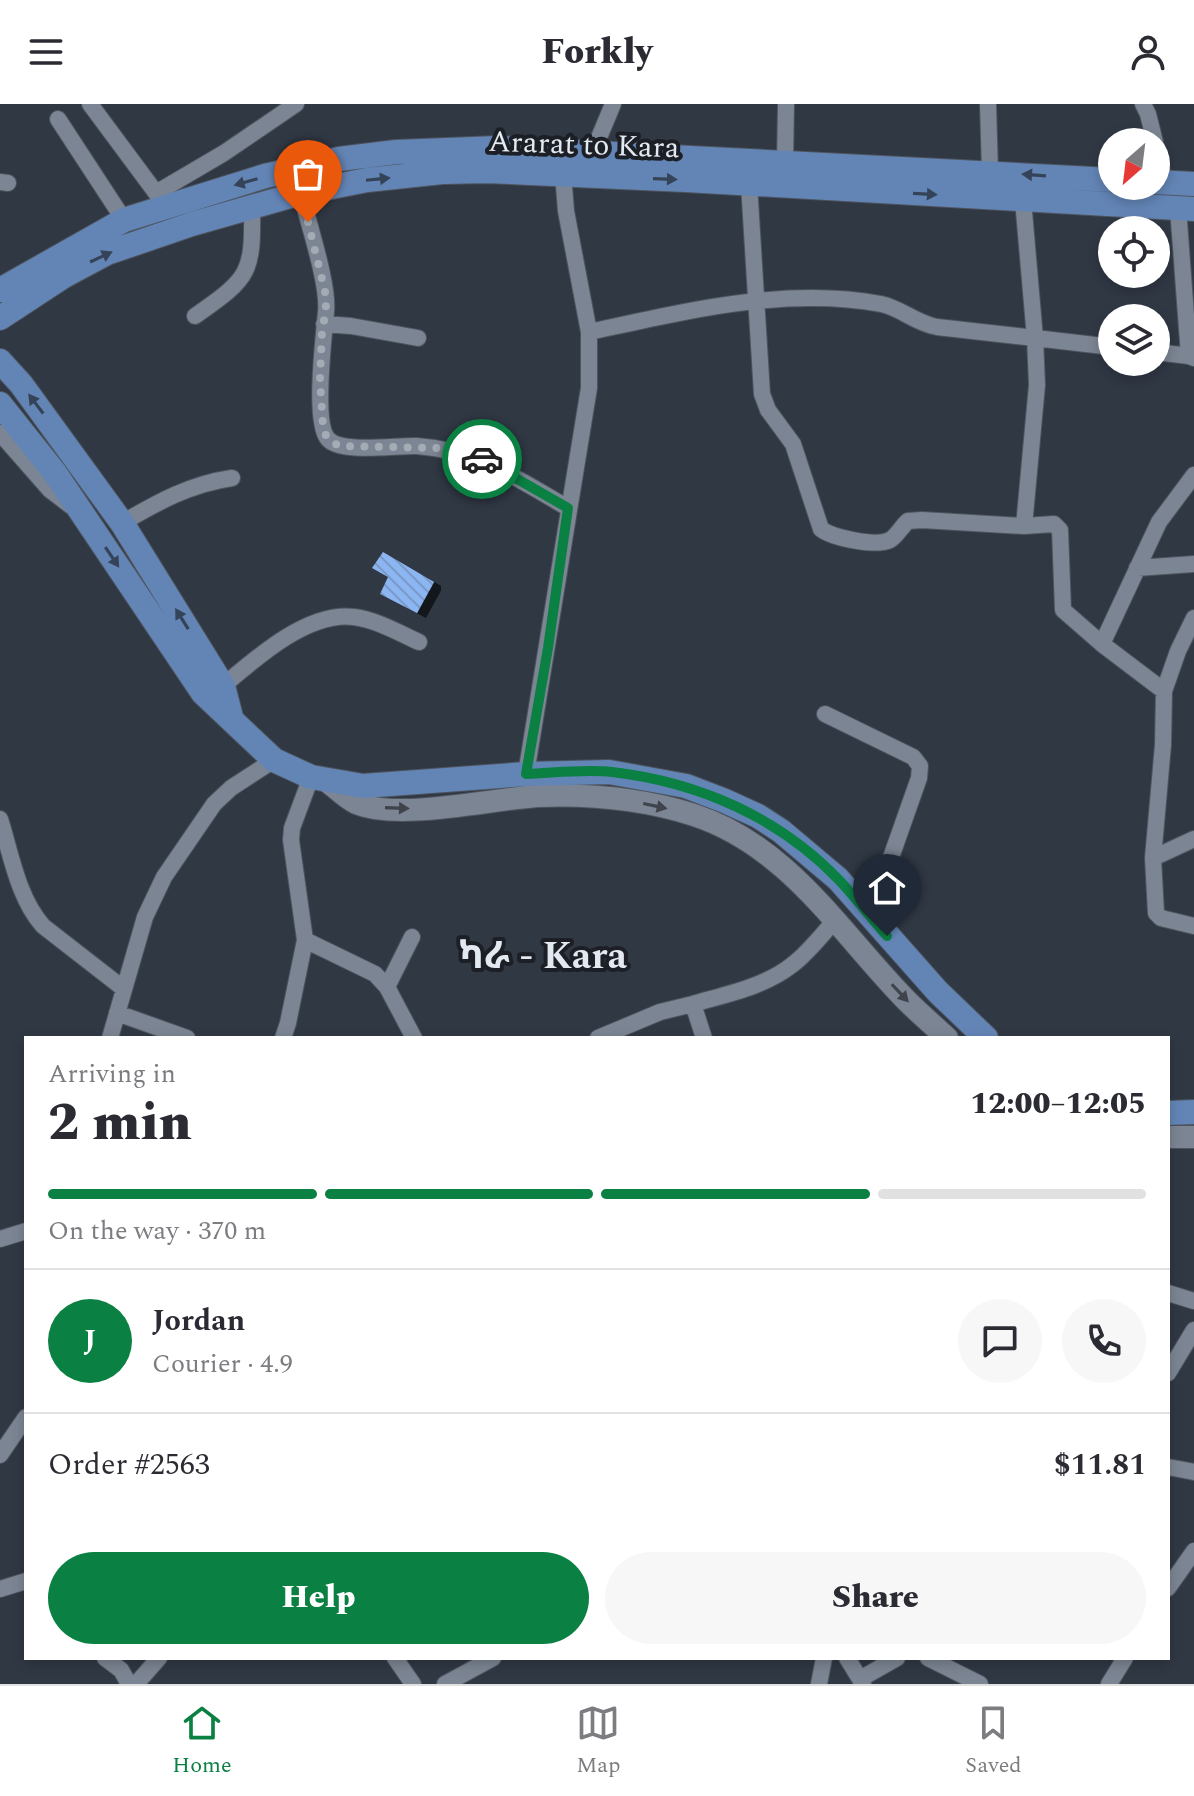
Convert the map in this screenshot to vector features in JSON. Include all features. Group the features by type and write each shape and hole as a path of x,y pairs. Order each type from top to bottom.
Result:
{"main road":[{"name":"Ararat to Kara","path":"0,290 161,199 309,166 396,152 498,148 593,152 625,166 749,184 1186,209"},
{"name":"Ararat to Kara","path":"0,318 64,276 107,253 252,205 367,180 442,172 563,174 625,166 785,163 1098,179"},
{"path":"1170,183 1194,184"},
{"path":"0,361 30,396 122,523 231,717 274,760 319,779 363,786 526,774 609,772 686,786 725,801 781,831 838,879 938,992 984,1036"},
{"path":"0,404 26,433 213,689"},
{"path":"1170,1113 1194,1112"}],"street":[{"path":"90,104 161,199 276,109 296,104"},
{"path":"593,152 613,104"},
{"path":"785,163 786,104"},
{"path":"988,104 990,172"},
{"path":"1143,104 1152,128"},
{"path":"58,119 124,220"},
{"path":"526,774 589,388 589,332 566,211 563,174"},
{"path":"749,184 762,394 768,410 793,444 821,529 830,536 875,542 892,539 908,521 1024,526 1054,524 1060,530 1063,610 1164,691"},
{"path":"301,193 325,291 320,379 323,428 327,438 339,446 414,446 487,460 568,508"},
{"path":"1023,200 1037,385 1024,526"},
{"path":"195,316 230,290 248,269 252,251 252,205"},
{"path":"1170,354 1192,357 1186,209"},
{"path":"589,332 757,300 817,299 891,306 922,325 1098,345"},
{"path":"324,324 418,338"},
{"path":"0,433 50,490 83,515"},
{"path":"1102,644 1159,522 1194,475"},
{"path":"122,523 192,486 232,478"},
{"path":"1137,568 1194,564"},
{"path":"213,689 265,649 333,618 370,620 419,642"},
{"path":"1194,618 1164,691 1163,745 1153,858 1156,913 1161,918 1194,926"},
{"path":"825,714 913,757 920,766 919,778 870,917"},
{"path":"111,1036 145,917 164,877 214,804 231,788 274,760"},
{"path":"284,1036 305,940 292,828 319,779 355,803 376,807 422,809 537,796 613,797 695,815 755,845 798,879 907,1001 945,1036"},
{"path":"0,819 34,915 43,926 124,989"},
{"path":"1153,858 1194,839"},
{"path":"603,1036 660,1012 758,985 792,966 835,920"},
{"path":"387,987 412,937"},
{"path":"305,940 375,974 387,987 413,1036"},
{"path":"693,1004 703,1036"},
{"path":"117,1013 181,1036"},
{"path":"1170,1137 1194,1137"},
{"path":"0,1239 24,1232"},
{"path":"1170,1294 1194,1301"},
{"path":"1170,1370 1194,1330"},
{"path":"0,1455 24,1420"},
{"path":"1170,1467 1194,1472"},
{"path":"1170,1585 1194,1551"},
{"path":"0,1589 24,1582"},
{"path":"108,1660 121,1670 129,1684"},
{"path":"136,1684 157,1660"},
{"path":"396,1660 413,1684"},
{"path":"445,1684 489,1660"},
{"path":"819,1684 824,1660"},
{"path":"848,1660 862,1682 894,1660"},
{"path":"932,1660 980,1684"},
{"path":"1109,1684 1124,1660"}],"building":[{"path":"383,552 434,582 417,613 380,594 388,577 372,568"}],"way so far":[{"path":"308,222 325,291 320,379 323,428 327,438 339,446 438,448 482,459"}],"district":[{"name":"ካራ - Kara","path":"543,955"}],"route":[{"path":"482,459 568,508 526,774 609,772 686,786 725,801 781,831 838,879 887,936"}]}
